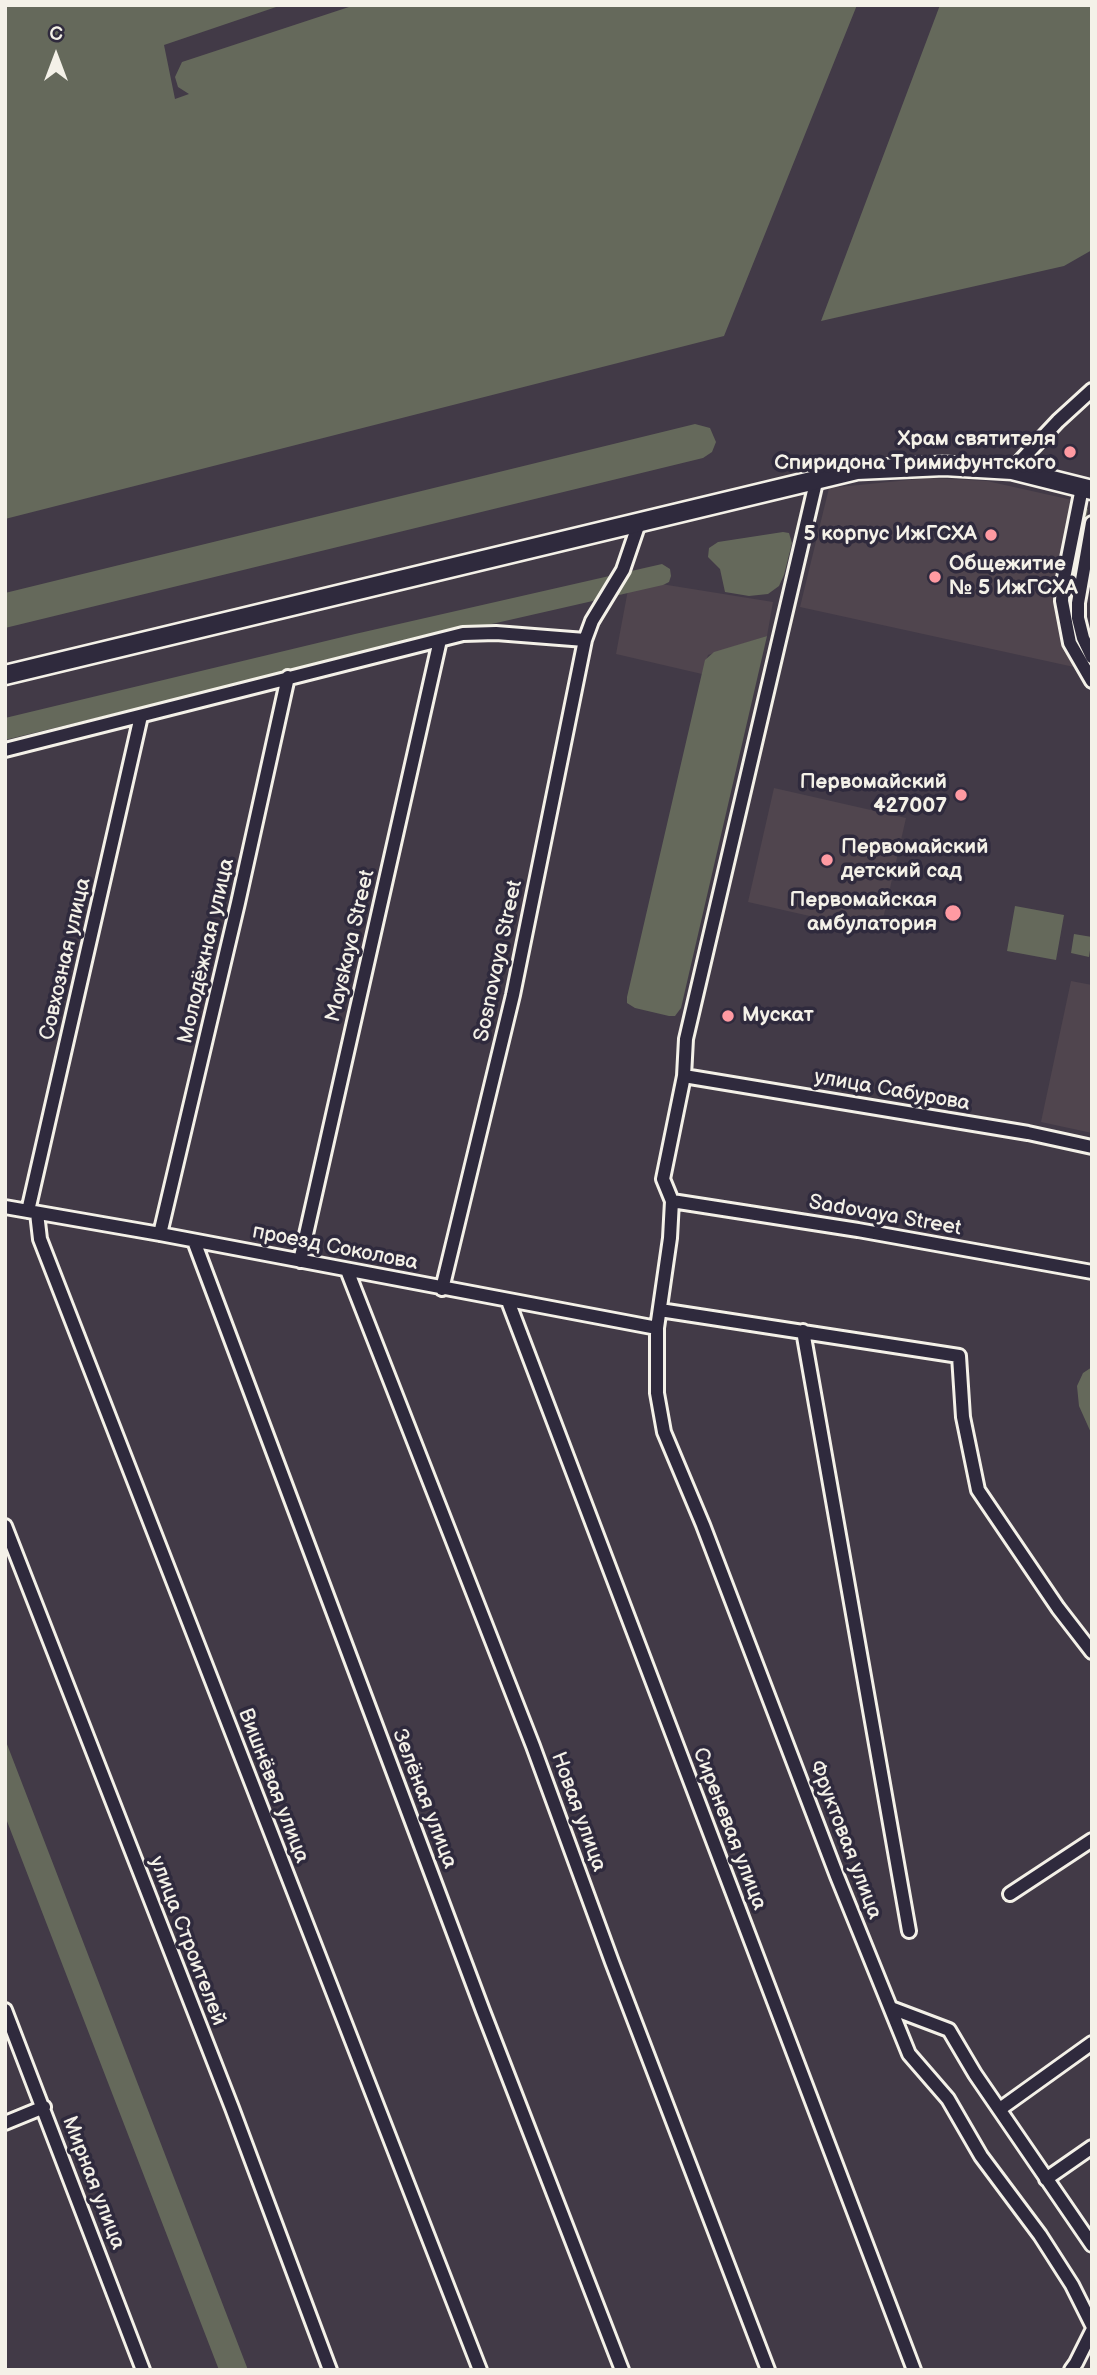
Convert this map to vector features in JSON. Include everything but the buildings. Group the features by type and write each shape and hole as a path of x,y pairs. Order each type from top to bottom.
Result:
{"street":[{"path":"1012,470 1058,421 1092,390"},
{"path":"5,675 817,478 857,470 944,466 1012,470 1087,489 1063,583 1062,601 1070,643 1092,681"},
{"name":"Фруктовая улица","path":"817,478 686,1039 684,1076 663,1179 672,1201 670,1238 657,1328 657,1393 664,1432 703,1525 837,1876 909,2054 948,2099 981,2155 1040,2235 1072,2285 1092,2325"},
{"name":"Sosnovaya Street","path":"442,1289 513,995 585,640 592,621 623,569 639,523"},
{"path":"1092,523 1079,590 1078,618 1092,657"},
{"path":"562,638 592,621"},
{"path":"5,750 440,640 479,633 585,640"},
{"name":"Mayskaya Street","path":"300,1261 440,640"},
{"name":"Молодёжная улица","path":"160,1234 288,677"},
{"name":"Совхозная улица","path":"33,1212 141,716"},
{"name":"улица Сабурова","path":"684,1076 1028,1133 1092,1147"},
{"name":"Sadovaya Street","path":"672,1201 858,1230 1092,1272"},
{"name":"проезд Соколова","path":"5,1207 657,1328"},
{"name":"Вишнёвая улица","path":"33,1212 45,1252 480,2370"},
{"name":"Зелёная улица","path":"194,1241 483,2011 622,2370"},
{"name":"Новая улица","path":"347,1270 533,1746 612,1962 768,2370"},
{"name":"Сиреневая улица","path":"508,1301 914,2370"},
{"path":"660,1310 960,1356 963,1417 978,1490 1058,1608 1092,1652"},
{"name":"Фруктовая улица","path":"803,1331 909,1931"},
{"name":"улица Строителей","path":"5,1527 227,2095 330,2370"},
{"path":"1010,1894 1092,1840"},
{"path":"891,2008 949,2030 1092,2245"},
{"name":"Мирная улица","path":"5,2010 143,2370"},
{"path":"1000,2109 1092,2043"},
{"path":"5,2123 44,2107"},
{"path":"1046,2179 1092,2147"},
{"path":"1071,2370 1092,2331"}],"shaded area":[{"path":"929,478 987,481 1072,500 1056,591 1057,617 1074,667 800,607 829,488"},
{"path":"630,579 773,602 767,636 708,655 702,674 616,654"},
{"name":"Первомайский детский сад","path":"774,788 906,818 880,932 748,902"},
{"path":"1071,981 1092,985 1092,1133 1041,1122"}],"green space":[{"path":"5,5 282,5 164,45 175,99 189,94 178,87 175,77 182,62 355,5 857,5 724,336 5,519"},
{"path":"940,5 1092,5 1092,250 1064,266 821,321"},
{"path":"695,424 710,428 716,442 712,452 703,458 5,628 5,593"},
{"path":"1082,508 1088,509 1073,604 1092,662 1092,674 1077,650 1068,619 1068,580"},
{"path":"789,533 792,543 779,586 768,594 749,596 725,592 720,569 708,557 709,548 718,542"},
{"path":"662,564 670,569 671,576 669,582 663,585 360,654 5,740 5,718"},
{"path":"767,636 681,1008 675,1016 669,1016 635,1008 627,1003 627,997 705,660 714,652"},
{"path":"1015,906 1064,915 1056,960 1007,951"},
{"path":"1074,934 1092,937 1089,957 1071,953"},
{"path":"1092,1367 1092,1435 1079,1406 1077,1386 1083,1373"},
{"path":"5,1739 248,2370 219,2370 5,1816"}],"place":[{"name":"Храм святителя Спиридона Тримифунтского","path":"1070,452"},
{"name":"5 корпус ИжГСХА","path":"991,535"},
{"name":"Общежитие № 5 ИжГСХА","path":"935,577"},
{"name":"Первомайский 427007","path":"961,795"},
{"name":"Первомайский детский сад","path":"827,860"},
{"name":"Первомайская амбулатория","path":"953,913"},
{"name":"Мускат","path":"728,1016"}]}
